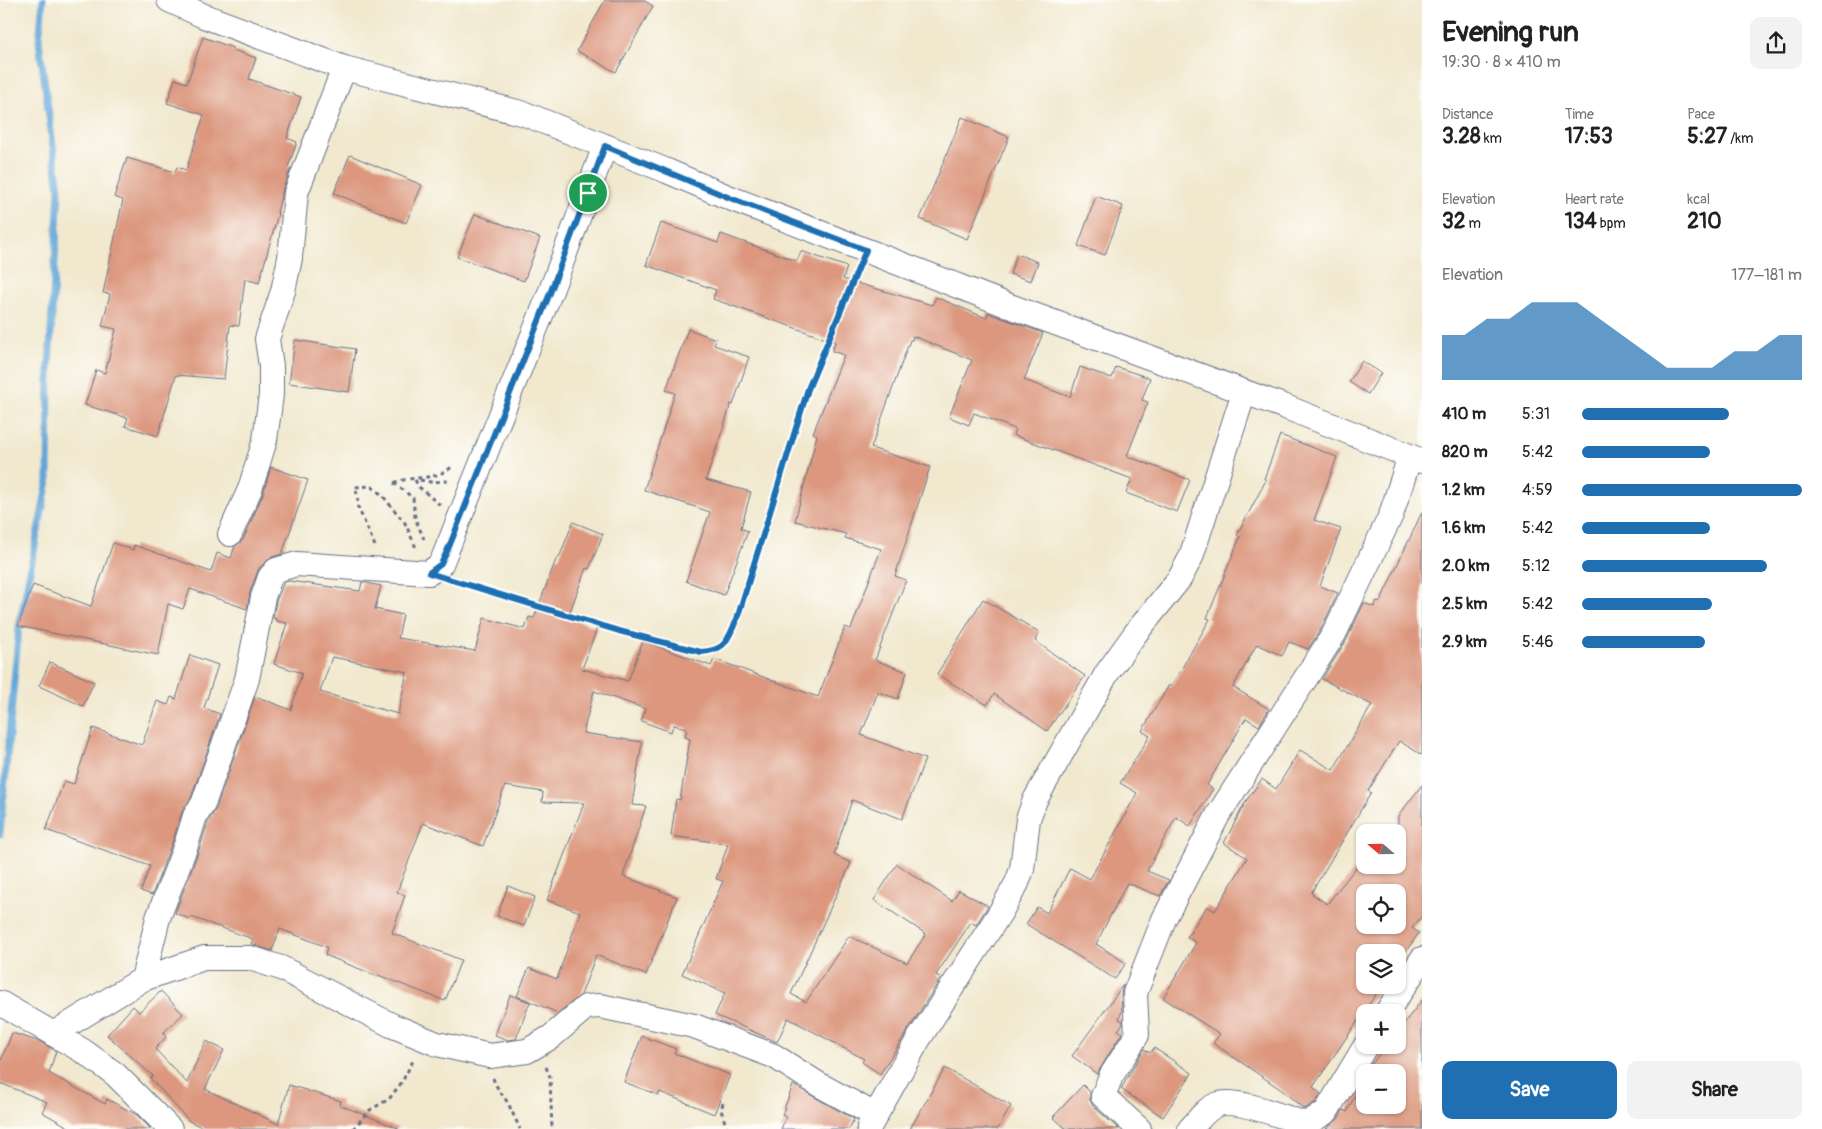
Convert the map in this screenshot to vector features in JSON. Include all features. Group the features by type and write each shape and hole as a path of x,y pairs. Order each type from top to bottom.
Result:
{"street":[{"path":"169,0 204,16 344,68 525,114 730,198 1020,310 1244,392 1416,459 1334,634 1218,815 1164,920 1135,993 1137,1036 1111,1076 1103,1096 1139,1129"},
{"path":"230,534 250,489 265,440 271,394 271,366 267,339 283,291 290,258 296,193 344,68"},
{"path":"143,979 158,918 195,816 203,804 247,679 270,577 276,570 298,564 396,571 435,569 457,528 552,288 605,146"},
{"path":"53,1034 143,979 204,958 250,958 281,968 391,1025 437,1044 490,1056 528,1051 551,1037 586,1008 600,1006 694,1026 774,1056 872,1122 918,1040 1000,913 1016,882 1022,869 1028,820 1035,800 1044,783 1107,673 1135,634 1180,578 1191,557 1244,392"},
{"path":"1392,1004 1422,960"},
{"path":"0,1003 83,1051 115,1074 170,1129"},
{"path":"1190,1129 1209,1109 1219,1103 1238,1103 1306,1124 1326,1112 1361,1054"}],"path":[{"path":"396,571 381,556 368,532 357,504 358,497 355,487 371,486 382,495 405,522 435,569 619,631 701,652 715,651 726,643 737,619 808,389 866,250"},
{"path":"435,569 437,562 428,548 415,518 413,498 394,483 404,479 430,478 452,468 458,462"},
{"path":"414,479 430,482 476,479"},
{"path":"414,479 419,487 440,506 457,528"},
{"path":"353,1129 370,1110 389,1099 402,1082 426,1039"},
{"path":"528,1051 544,1062 550,1077 552,1129"},
{"path":"490,1056 489,1068 495,1084 508,1103 520,1129"},
{"path":"722,1103 721,1110 727,1129"}],"building":[{"path":"605,0 643,0 653,6 616,72 577,51"},
{"path":"203,37 256,58 249,79 301,97 287,138 297,142 288,167 291,168 283,188 278,214 259,283 245,279 239,326 230,325 224,379 176,375 158,436 125,426 128,418 85,405 96,370 105,373 116,329 102,326 110,294 103,293 123,200 114,197 127,158 175,172 177,167 186,170 204,115 167,103 175,79 187,83"},
{"path":"962,117 1009,137 967,239 920,219"},
{"path":"350,155 422,185 406,223 334,193"},
{"path":"1096,196 1123,206 1105,255 1078,246"},
{"path":"475,214 540,238 524,281 457,257"},
{"path":"661,223 718,243 721,234 797,261 801,251 847,267 843,279 932,305 936,297 986,318 988,313 1043,333 1024,380 1070,397 1080,367 1112,378 1116,367 1150,378 1142,400 1148,402 1127,456 1190,480 1177,512 1126,493 1132,479 1013,435 1015,429 974,413 969,425 949,417 972,360 913,336 912,340 910,340 871,448 930,467 895,576 906,580 875,660 907,672 898,699 878,692 861,735 925,759 902,819 852,800 834,855 851,863 791,994 806,1002 849,936 907,963 926,934 874,900 897,864 952,901 959,890 988,906 976,925 971,922 936,975 941,978 880,1074 862,1062 864,1059 788,1018 777,1042 715,1015 725,993 682,974 723,881 716,879 728,844 671,836 676,799 680,800 690,739 685,737 687,728 673,725 671,732 641,721 646,709 594,691 583,733 642,742 632,805 646,806 623,876 677,897 646,975 596,955 581,995 558,1013 517,996 529,968 557,979 580,912 547,900 584,803 542,802 543,792 505,786 483,846 423,823 397,892 405,895 392,933 461,960 445,1001 325,955 327,947 280,929 272,951 251,944 253,939 175,913 208,822 216,809 255,696 291,710 302,673 274,664 287,623 276,621 273,618 276,601 284,582 289,581 360,591 362,582 381,586 375,609 403,615 398,638 475,651 484,618 525,629 529,617 534,618 557,557 559,558 573,522 603,534 589,569 586,568 568,617 597,628 582,669 628,681 643,641 711,666 714,659 818,697 845,627 851,629 881,549 845,538 846,534 795,521 817,435 813,433 844,355 832,351 835,342 713,299 716,290 646,265","holes":["332,657 407,672 398,714 320,692"]},
{"path":"1017,254 1038,262 1031,281 1010,274"},
{"path":"688,329 716,339 714,345 749,357 706,480 751,492 741,528 748,531 724,595 686,581 710,512 644,490 675,393 666,390"},
{"path":"295,340 355,349 349,392 289,383"},
{"path":"1362,361 1381,373 1368,394 1349,382"},
{"path":"1280,435 1337,457 1314,520 1341,529 1320,586 1338,593 1322,627 1308,649 1289,642 1282,656 1257,644 1233,687 1269,709 1259,726 1246,718 1207,785 1213,789 1190,826 1176,817 1147,871 1169,880 1160,896 1127,883 1096,944 1126,963 1115,979 1026,924 1037,907 1047,913 1070,868 1090,879 1137,793 1120,783 1150,736 1142,731 1169,685 1171,687 1210,619 1207,618 1240,537 1237,535 1266,480 1264,479"},
{"path":"271,467 308,480 282,554 272,557 259,568 250,592 247,609 190,589 183,609 168,604 158,655 18,626 33,585 91,606 113,543 133,550 134,545 211,572 217,553 231,558 235,546 243,540 263,494"},
{"path":"1422,512 1422,755 1399,741 1368,791 1371,793 1311,893 1327,904 1356,868 1356,874 1406,874 1406,824 1398,824 1398,816 1422,785 1422,916 1412,928 1419,933 1406,951 1406,944 1356,944 1356,994 1376,994 1369,1004 1356,1004 1356,1023 1313,1087 1321,1094 1316,1102 1304,1109 1283,1091 1213,1043 1220,1034 1163,998 1196,943 1187,937 1207,906 1215,911 1247,858 1224,843 1246,801 1262,779 1276,789 1300,750 1333,770 1372,705 1322,679 1346,641 1364,603 1374,607 1377,601 1380,602"},
{"path":"983,599 1039,632 1035,641 1085,676 1047,731 994,694 987,705 937,674"},
{"path":"190,655 218,665 204,708 220,714 191,798 182,812 152,895 141,891 150,866 46,830 64,781 74,784 93,728 142,745 157,701 168,705 171,697 176,699"},
{"path":"50,662 94,682 83,706 39,686"},
{"path":"508,886 535,897 524,926 497,916"},
{"path":"1123,985 1121,994 1122,1011 1119,1019 1123,1021 1123,1024 1118,1030 1122,1033 1097,1074 1072,1056"},
{"path":"161,991 183,1014 163,1033 166,1037 155,1049 187,1083 206,1041 224,1050 205,1089 278,1124 289,1085 341,1101 340,1105 398,1129 206,1129 189,1121 150,1078 153,1076 107,1035 133,1006 139,1012"},
{"path":"510,995 530,1002 516,1039 508,1040 495,1035"},
{"path":"1422,1000 1422,1129 1326,1129 1338,1119 1343,1110 1347,1112 1356,1093 1356,1114 1406,1114 1406,1064 1372,1064 1379,1054 1406,1054 1406,1021"},
{"path":"12,1033 41,1042 56,1051 49,1073 105,1104 107,1099 137,1115 151,1129 72,1129 42,1112 47,1102 0,1083 0,1063"},
{"path":"642,1036 676,1049 674,1053 730,1075 714,1114 660,1092 658,1095 624,1082"},
{"path":"1154,1048 1192,1073 1163,1117 1121,1089 1144,1049 1150,1053"},
{"path":"945,1068 1011,1106 998,1129 910,1129"},
{"path":"793,1085 854,1119 849,1129 781,1129 786,1117 782,1115"},
{"path":"1083,1085 1090,1092 1090,1100 1093,1106 1119,1129 1066,1129 1053,1117"}],"waterway":[{"path":"0,834 19,626 48,481 49,366 59,191 39,41 43,0"}],"route":[{"path":"605,146 667,170 730,198 866,250 808,389 737,619 726,643 715,651 701,652 619,631 429,573 441,564 449,547 588,193 605,146"}]}
